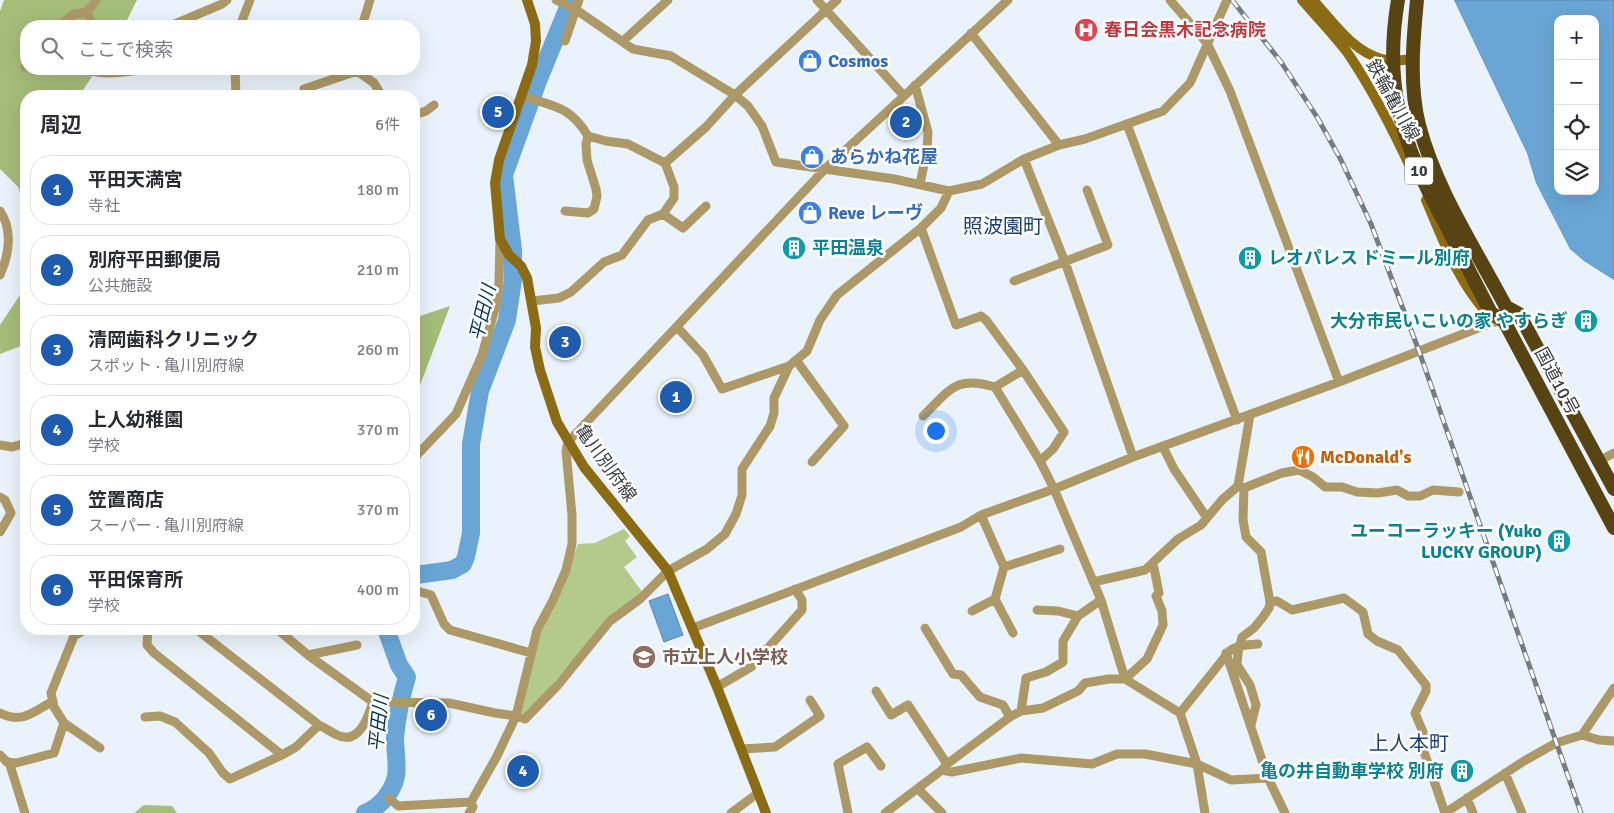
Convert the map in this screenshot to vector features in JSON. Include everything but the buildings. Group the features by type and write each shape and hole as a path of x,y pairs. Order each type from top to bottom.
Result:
{"highway":[{"name":"国道10号","path":"1398,0 1394,25 1393,61 1398,105 1404,131 1416,164 1491,313 1504,322 1614,528"},
{"name":"国道10号","path":"1417,0 1413,59 1416,101 1419,124 1430,159 1446,196 1506,307 1519,314 1614,489"}],"main road":[{"name":"亀川別府線","path":"527,0 535,24 536,41 524,97 499,160 495,182 500,239 509,255 521,266 527,278 536,328 535,347 540,370 557,422 584,467 668,571 717,687 766,813"},
{"name":"鉄輪亀川線","path":"1302,0 1346,51 1373,95 1401,147 1455,267 1477,302 1491,318 1504,322"},
{"name":"鉄輪亀川線","path":"1313,0 1361,50 1384,60 1413,59"}],"street":[{"path":"66,20 74,14 86,12 96,0"},
{"path":"184,20 222,4 226,0"},
{"path":"242,20 250,0"},
{"path":"364,20 370,0"},
{"path":"565,42 579,0"},
{"path":"623,41 668,0"},
{"path":"817,0 904,96"},
{"path":"665,163 706,127 735,95 837,0"},
{"path":"1170,0 1207,43 1230,91 1339,382"},
{"path":"558,1 575,9 633,49 671,56 735,95 748,106 762,126 776,162 826,168 920,184 949,191 982,184 1024,159 1163,111 1190,83 1227,0"},
{"path":"471,813 473,807 471,802 497,756 516,716 538,630 566,570 572,544 572,515 566,451 568,442 826,168 971,34 1001,2"},
{"path":"86,12 90,20"},
{"path":"971,34 1058,146"},
{"path":"235,75 236,90"},
{"path":"304,90 344,75"},
{"path":"364,75 374,83 378,90"},
{"path":"915,85 928,132 927,150 920,184"},
{"path":"524,97 562,109 580,123 588,136 628,144 665,163 674,187 674,198 663,214 648,220 622,255 604,262 571,292 559,298 532,301"},
{"path":"420,113 434,105"},
{"path":"1127,124 1237,420"},
{"path":"565,211 588,213 594,209 597,196 587,160 586,144 588,136"},
{"path":"1024,159 1065,262 1134,457"},
{"path":"1014,281 1108,245 1087,190"},
{"path":"678,327 703,355 722,389 792,363 807,352 820,320 836,295 921,228 941,208 949,191"},
{"path":"663,214 683,228 706,206"},
{"path":"0,211 9,231 7,254 0,275"},
{"path":"921,228 956,325 981,316 986,320 1023,370 1064,432 1040,462"},
{"path":"420,451 456,414 482,355 496,305 499,283 500,239"},
{"path":"692,628 961,527 981,515 1339,382 1494,322 1504,322 1519,314"},
{"path":"792,363 844,426 812,462"},
{"path":"284,635 308,655 373,702 449,703 525,719 558,685 610,621 640,598 668,571 707,549 726,534 736,514 742,494 742,469 770,426 774,413 774,398 792,363"},
{"path":"994,387 1023,370"},
{"path":"923,416 952,388 967,382 994,387 1040,462 1054,489 1101,600 1125,679"},
{"path":"1250,415 1241,487 1243,520 1246,537 1261,552 1270,602 1269,608 1263,617 1242,638 1237,665 1250,685 1256,705 1251,725"},
{"path":"0,445 12,447 20,445"},
{"path":"1163,446 1174,470 1207,518"},
{"path":"1599,461 1614,453"},
{"path":"1093,582 1145,570 1178,538 1201,525 1222,500 1241,487 1282,473 1299,470 1313,477 1325,487 1342,487 1357,492 1378,493 1397,490 1408,496 1420,496 1433,490 1459,492"},
{"path":"0,497 10,508 11,513 0,532"},
{"path":"972,611 994,599 1004,567 981,515"},
{"path":"1004,567 1060,550"},
{"path":"1125,679 1147,659 1163,625 1162,611 1156,596 1159,593 1153,563"},
{"path":"717,687 751,667 802,610 802,600 795,589"},
{"path":"420,592 431,596 444,624 450,630 531,653"},
{"path":"1270,602 1277,601 1292,610 1344,598 1363,612 1368,634 1377,642 1398,650 1412,666 1426,685 1426,691 1415,714 1423,732 1421,744 1445,813 1505,773 1574,736 1582,735 1599,740 1614,741"},
{"path":"994,599 1013,633"},
{"path":"1021,711 1026,678 1046,672 1063,662 1063,640 1078,616 1101,600"},
{"path":"1037,610 1058,611 1078,616"},
{"path":"925,628 954,674 961,675 980,697 1003,705 1010,716"},
{"path":"76,635 51,693 54,707 64,723 100,748"},
{"path":"147,635 146,645 154,653 282,756"},
{"path":"204,635 338,736 346,737 356,734 361,730 373,702"},
{"path":"1180,713 1226,653 1240,646 1258,644"},
{"path":"308,655 357,645"},
{"path":"1226,653 1268,778 1285,813"},
{"path":"885,813 1010,716 1021,711 1043,708 1078,692 1085,683 1109,679 1125,679 1180,713 1197,764 1205,813"},
{"path":"1582,735 1614,688"},
{"path":"876,691 891,715 908,705 944,767 952,772 1021,758 1092,764 1117,754 1145,754 1197,764 1231,780 1268,778"},
{"path":"741,749 775,747 820,716 810,700"},
{"path":"0,713 17,719 26,717 53,701"},
{"path":"145,717 160,716 175,722 209,753 223,773 230,779 282,756 296,747 320,724"},
{"path":"0,755 9,762 16,763 54,754 64,723"},
{"path":"848,813 838,764 867,747 881,766"},
{"path":"9,762 24,813"},
{"path":"1505,773 1522,813"},
{"path":"918,789 942,813"},
{"path":"731,813 758,792"},
{"path":"389,798 398,806 471,802"},
{"path":"1467,798 1473,813"}],"green space":[{"path":"4,0 137,0 127,20 20,20 20,75 93,75 83,90 20,90 20,193 18,187 0,169 0,11"},
{"path":"20,295 20,346 0,354 0,325"},
{"path":"450,306 420,385 420,316"},
{"path":"624,529 630,536 625,541 637,557 624,567 643,593 588,643 525,716 520,713 541,630 561,590 578,544 595,543"},
{"path":"144,805 172,806 177,813 134,813"}],"water":[{"path":"1454,0 1614,0 1614,280 1584,261 1570,249 1536,183 1527,153"},
{"path":"668,594 683,635 664,642 649,601"}],"pier":[{"path":"1451,0 1454,0 1527,153 1536,183 1570,249 1584,261 1614,280 1614,282 1583,263 1568,250 1534,184 1524,154"}],"waterway":[{"name":"平田川","path":"420,574 452,570 463,564 466,557 471,533 471,444 480,391 507,320 513,280 513,250 504,175 538,81 571,0"},
{"name":"平田川","path":"365,813 385,799 392,788 397,772 395,738 407,677 399,665 388,635"}],"railway":[{"path":"1232,0 1281,62 1317,117 1341,160 1371,224 1419,351 1581,813"}],"place":[{"name":"春日会黒木記念病院","path":"1086,30"},
{"name":"Cosmos","path":"810,61"},
{"name":"笠置商店","path":"498,112"},
{"name":"別府平田郵便局","path":"906,122"},
{"name":"あらかね花屋","path":"812,157"},
{"name":"Reve レーヴ","path":"810,213"},
{"name":"平田温泉","path":"794,248"},
{"name":"レオパレス ドミール別府","path":"1250,258"},
{"name":"大分市民いこいの家 やすらぎ","path":"1586,321"},
{"name":"清岡歯科クリニック","path":"565,342"},
{"name":"平田天満宮","path":"676,397"},
{"name":"McDonald's","path":"1303,457"},
{"name":"ユーコーラッキー (Yuko LUCKY GROUP)","path":"1559,541"},
{"name":"市立上人小学校","path":"644,657"},
{"name":"平田保育所","path":"431,715"},
{"name":"上人幼稚園","path":"523,771"},
{"name":"亀の井自動車学校 別府","path":"1462,771"}],"district":[{"name":"照波園町","path":"1003,226"},
{"name":"上人本町","path":"1409,743"}]}
